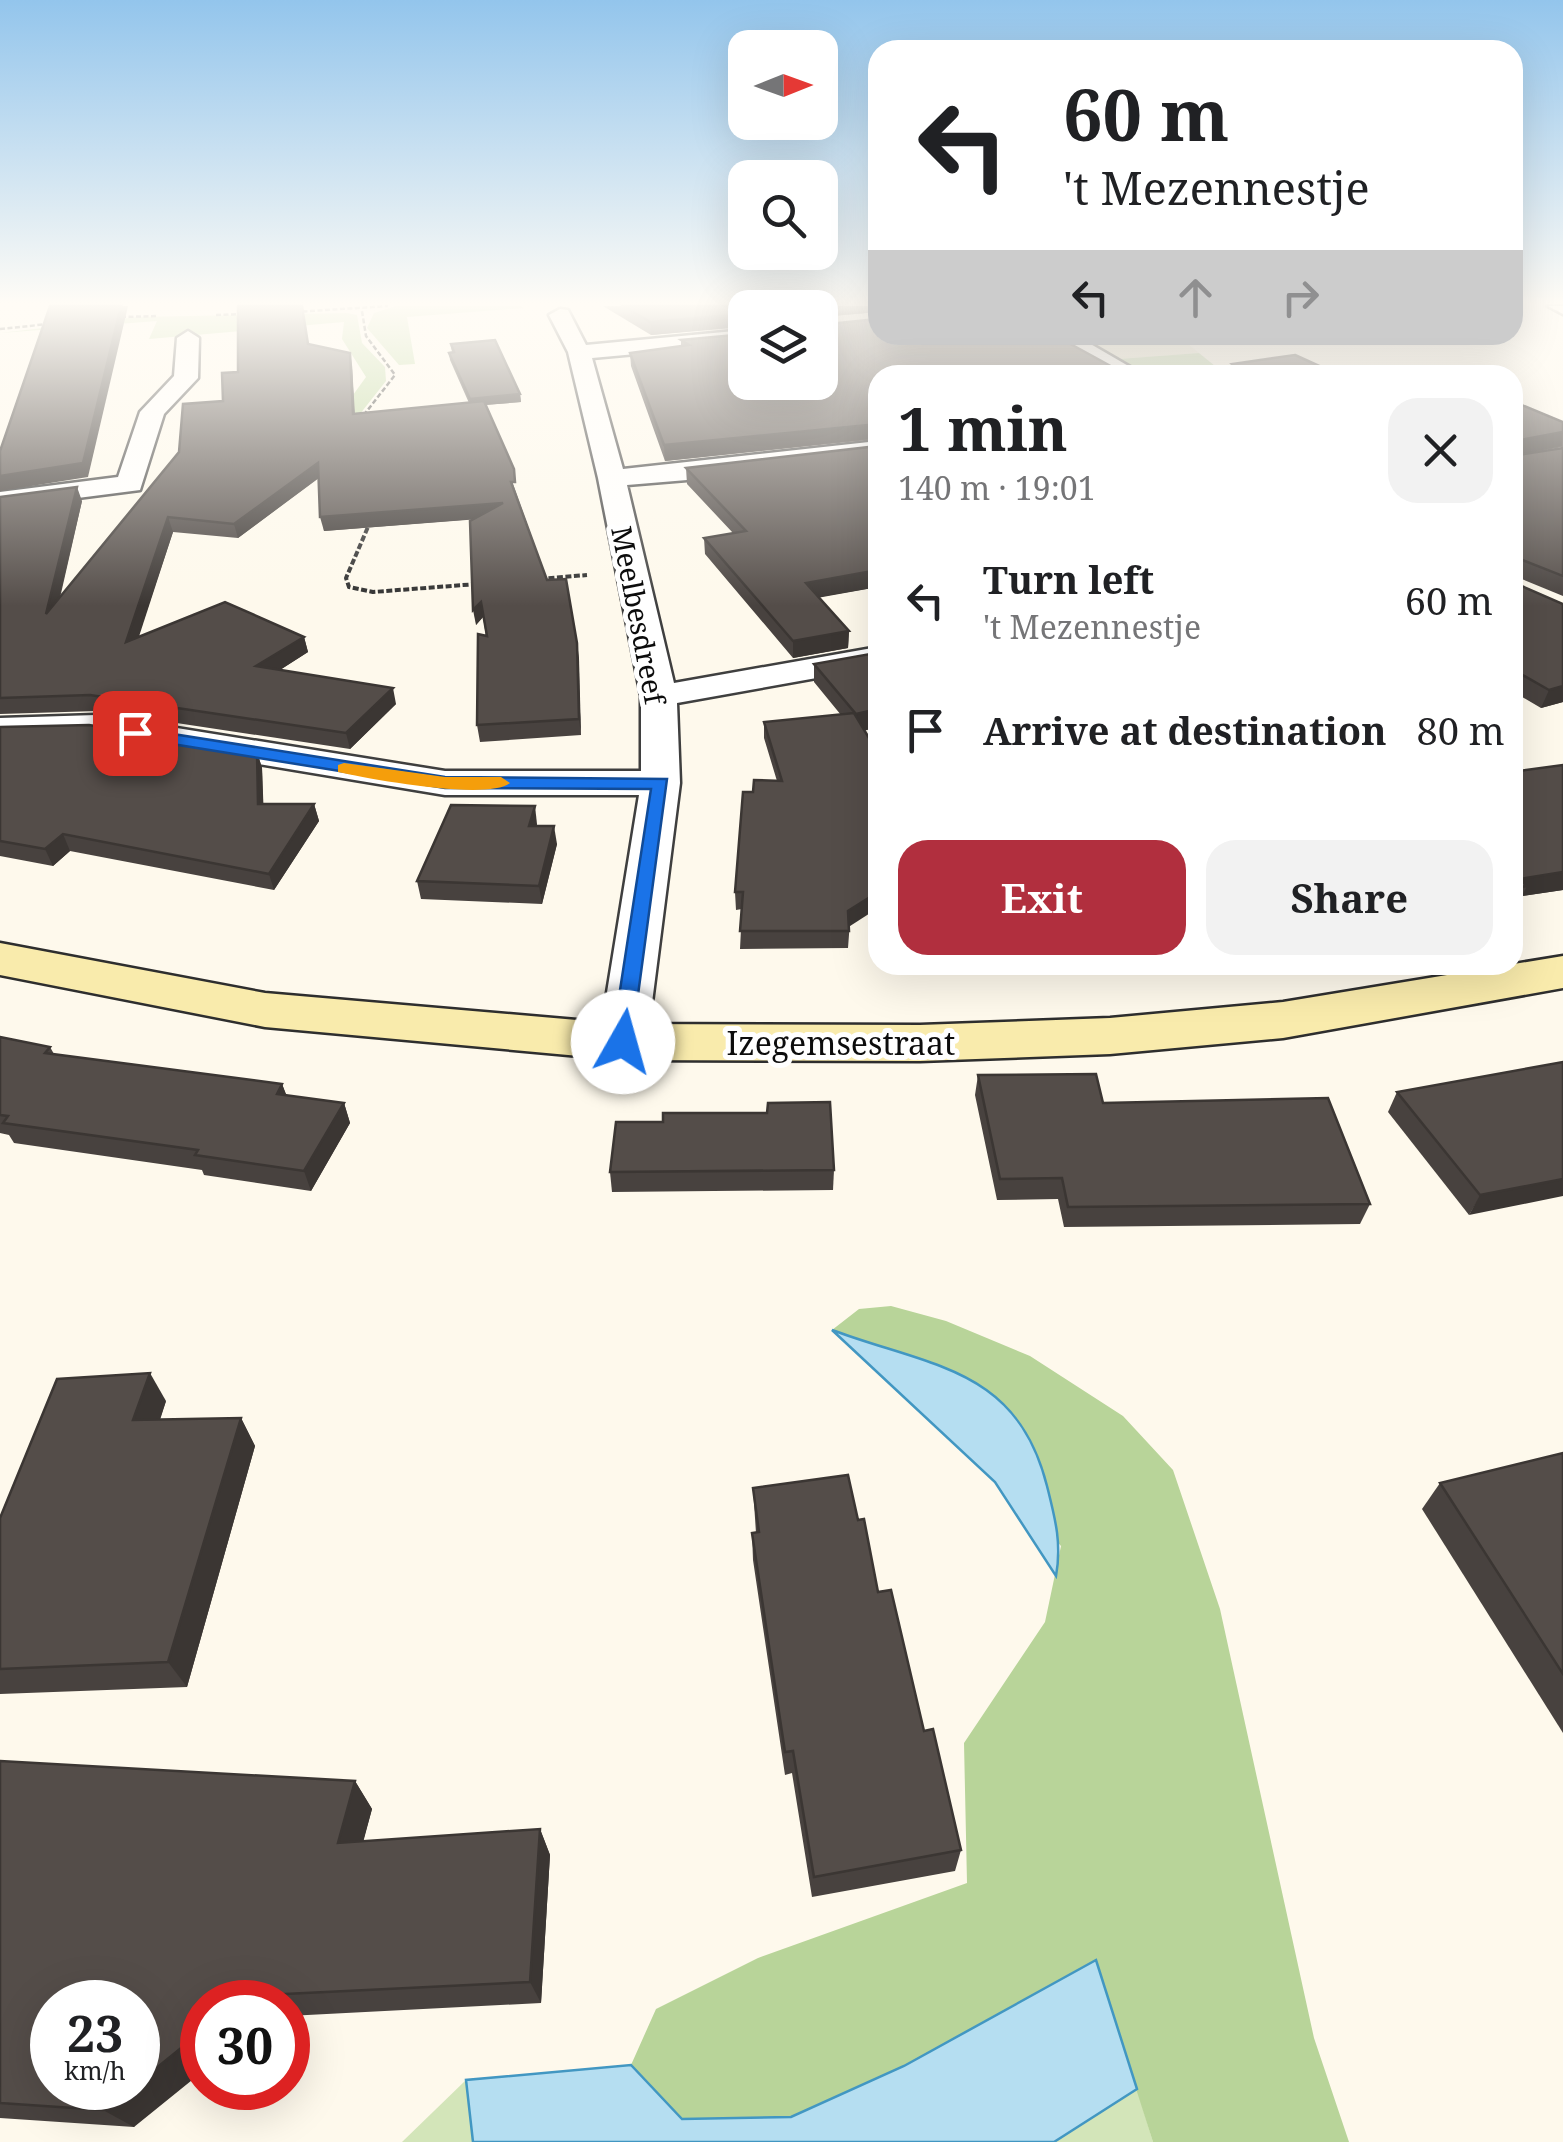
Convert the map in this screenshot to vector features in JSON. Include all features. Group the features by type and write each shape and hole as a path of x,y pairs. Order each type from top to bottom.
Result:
{"street":[{"path":"0,500 130,484 152,412 158,406"},
{"name":"Meelbesdreef","path":"593,406 659,696 660,783 623,1042"},
{"path":"612,478 747,467 868,450"},
{"path":"659,696 868,659"},
{"path":"0,729 96,726 445,782 660,783"},
{"name":"Izegemsestraat","path":"0,959 264,1010 623,1042 920,1043 1110,1036 1282,1020 1563,972"}],"path":[{"path":"356,425 370,406"},
{"path":"372,518 346,578 349,587 374,592 479,584"},
{"path":"534,580 632,572"}],"green space":[{"path":"350,406 366,406 341,438"},
{"path":"891,1306 946,1321 1030,1356 1123,1416 1173,1470 1220,1609 1314,2038 1349,2142 1153,2142 1095,1960 904,2066 791,2117 682,2119 631,2065 656,2009 758,1958 967,1883 964,1743 1045,1622 1061,1546 883,1349 832,1330 859,1309"},
{"path":"466,2080 473,2142 402,2142"},
{"path":"1137,2089 1153,2142 1054,2142"}],"water":[{"path":"832,1330 965,1377 992,1394 1015,1417 1033,1447 1047,1486 1058,1541 1056,1576 995,1482"},
{"path":"1096,1960 1137,2089 1054,2142 473,2142 466,2080 631,2065 682,2119 791,2117 904,2066"}],"building":[{"path":"16,406 97,406 83,463 0,476 0,451"},
{"path":"183,406 353,406 353,414 434,406 486,406 514,469 515,482 511,482 547,580 566,579 577,643 579,719 477,725 478,634 487,636 481,602 473,610 470,521 503,503 320,517 318,463 234,524 168,517 126,642 225,602 304,637 256,666 393,688 346,733 90,695 0,698 0,497 77,487 46,614 179,452"},
{"path":"650,406 868,406 868,425 664,445"},
{"path":"1523,406 1563,422 1563,432 1523,440"},
{"path":"868,447 868,572 806,583 849,631 793,641 704,538 746,531 686,468"},
{"path":"1563,448 1563,576 1523,560 1523,454"},
{"path":"1523,587 1563,604 1563,686 1549,690 1523,675"},
{"path":"868,654 868,711 856,714 814,664"},
{"path":"854,713 868,736 868,898 848,911 849,931 740,931 743,892 735,892 743,792 753,792 754,780 782,781 764,722"},
{"path":"89,725 257,752 258,804 314,804 269,874 63,834 45,849 0,841 0,727"},
{"path":"1563,765 1563,872 1523,879 1523,770"},
{"path":"451,805 535,806 529,826 554,826 539,886 417,881"},
{"path":"0,1037 50,1047 45,1053 282,1084 277,1094 344,1103 304,1171 195,1155 198,1150 3,1123 8,1116 0,1115"},
{"path":"1563,1062 1563,1179 1480,1195 1397,1092"},
{"path":"1096,1074 1103,1103 1328,1098 1370,1204 1068,1207 1062,1178 1000,1179 978,1075"},
{"path":"830,1102 834,1170 610,1172 616,1122 663,1122 663,1113 767,1113 768,1103"},
{"path":"150,1373 133,1420 241,1418 168,1662 0,1669 0,1518 57,1379"},
{"path":"1563,1453 1563,1674 1440,1483"},
{"path":"848,1475 858,1520 864,1519 878,1592 891,1590 924,1731 933,1729 961,1850 814,1877 793,1751 785,1752 752,1533 759,1532 753,1488"},
{"path":"0,1761 355,1781 338,1843 540,1829 530,1982 310,1993 310,1980 180,1980 180,2049 160,2065 160,1980 30,1980 30,2105 0,2103"}],"slow traffic":[{"path":"344,768 445,782 501,783"}],"route":[{"path":"135,733 292,761 445,782 660,783 623,1042"}]}
